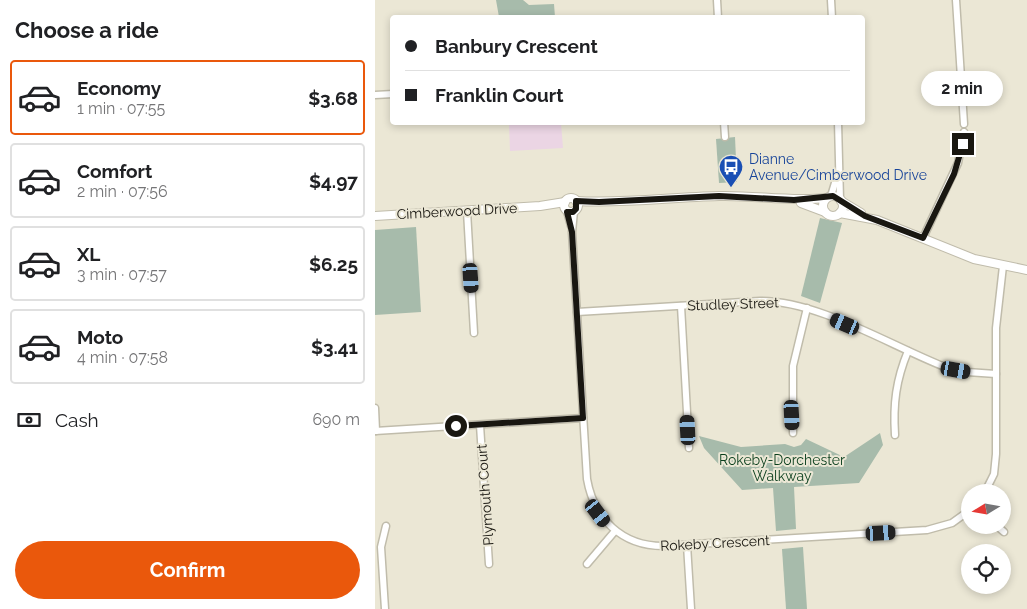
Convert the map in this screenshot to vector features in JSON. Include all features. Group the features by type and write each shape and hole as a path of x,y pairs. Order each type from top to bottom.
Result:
{"street":[{"path":"717,0 718,15"},
{"path":"831,0 832,15"},
{"path":"956,0 963,124"},
{"path":"375,95 390,94"},
{"path":"725,125 725,137"},
{"path":"838,125 842,207 840,213"},
{"path":"923,238 958,163 964,132"},
{"path":"839,170 829,197 823,204 825,213 831,216 840,213 865,216"},
{"name":"Cimberwood Drive","path":"375,216 540,206 571,207 599,202 719,196 794,200 829,197"},
{"path":"829,197 841,200 865,216 974,259 1027,270"},
{"name":"Cimberwood Drive","path":"794,200 825,213"},
{"name":"Rokeby Crescent","path":"571,207 588,486 598,513 615,531 629,540 645,545 687,545 927,530 952,523 961,516"},
{"path":"467,211 475,333"},
{"path":"989,484 993,474 996,454 996,320 1003,266"},
{"name":"Studley Street","path":"577,312 769,301 807,308 956,370 996,374"},
{"path":"681,306 689,448"},
{"path":"793,433 793,366 807,308"},
{"path":"895,435 895,392 900,371 908,351"},
{"path":"375,408 376,431 583,418"},
{"name":"Plymouth Court","path":"480,424 489,564"},
{"path":"385,609 381,547 386,526"},
{"path":"587,564 615,531"},
{"path":"687,545 691,609"}],"shaded area":[{"path":"509,125 561,125 563,148 510,151"}],"green space":[{"path":"496,0 523,0 529,5 554,4 555,15 499,15"},
{"path":"735,137 737,182 719,183 716,139"},
{"path":"820,218 842,223 820,303 801,296"},
{"path":"416,227 421,312 375,315 375,230"},
{"name":"Rokeby-Dorchester Walkway","path":"880,433 883,445 859,483 794,487 796,529 776,531 773,488 742,490 704,448 699,436 741,447 785,444 794,447 801,445 806,439 844,457"},
{"path":"803,547 807,609 786,609 782,549"}],"place":[{"name":"Dianne Avenue/Cimberwood Drive","path":"731,188"}],"route":[{"path":"456,426 583,418 572,232 567,212 573,212 576,209 578,205 576,201 599,202 719,196 768,197 794,200 833,196 865,216 901,228 923,238 954,174 963,144"}]}
